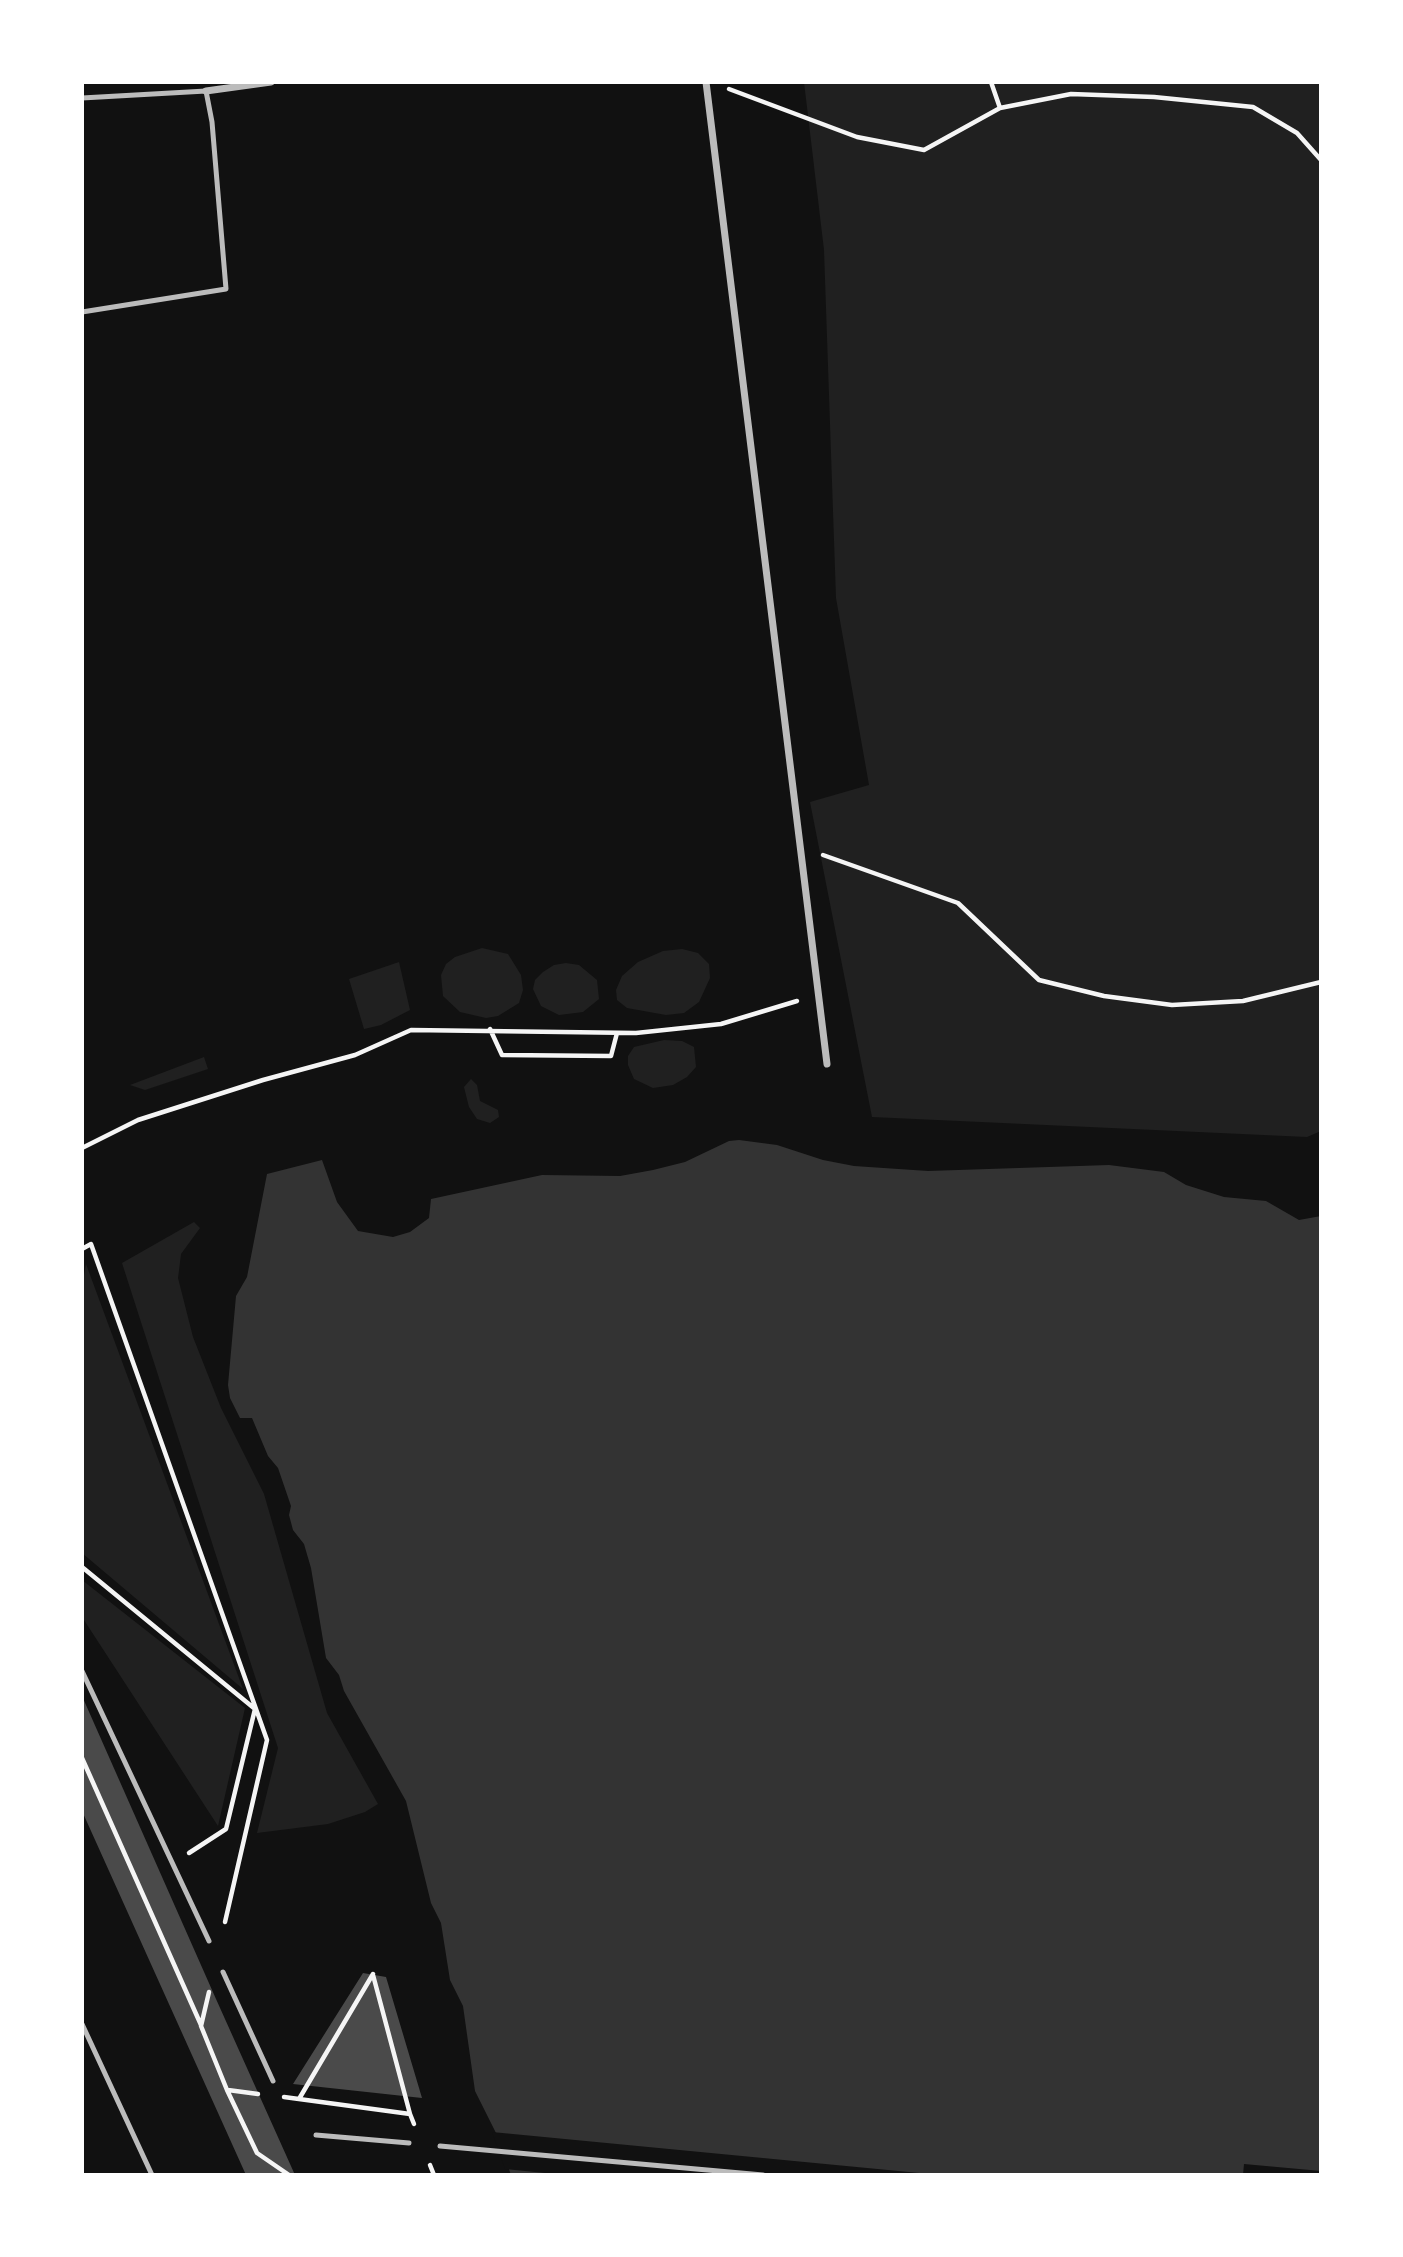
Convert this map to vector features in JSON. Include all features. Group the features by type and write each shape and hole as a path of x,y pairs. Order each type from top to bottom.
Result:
{"street":[{"path":"206,91 271,82"},
{"path":"706,82 827,1064"}],"lane":[{"path":"82,98 206,91 212,122 226,289 82,312"},
{"path":"82,1671 209,1941"},
{"path":"223,1972 274,2081"},
{"path":"82,2024 152,2175"},
{"path":"316,2135 409,2143"},
{"path":"440,2146 762,2175"}],"path":[{"path":"990,82 1000,108"},
{"path":"724,87 858,136 924,150 1000,108 1071,94 1154,97 1253,107 1297,133 1321,160"},
{"path":"800,847 958,903 1039,980 1104,996 1172,1004 1242,1001 1321,982"},
{"path":"82,1148 138,1120 263,1080 355,1055 411,1030 489,1029 556,1034 617,1033 722,1024 768,1007 818,996"},
{"path":"489,1029 502,1055 611,1056 617,1033"},
{"path":"82,1249 92,1244 267,1740 223,1931"},
{"path":"82,1567 255,1709"},
{"path":"173,1863 226,1829 255,1709"},
{"path":"82,1758 257,2153 289,2175"},
{"path":"299,2099 373,1975 415,2126"},
{"path":"201,2026 211,1985"},
{"path":"227,2090 263,2095"},
{"path":"275,2096 410,2114"},
{"path":"429,2163 434,2175"}],"shaded area":[{"path":"804,82 1321,82 1321,1131 1307,1137 872,1117 810,802 869,785 836,598 824,250"},
{"path":"482,948 508,954 521,975 523,990 519,1003 498,1016 486,1018 460,1012 443,996 441,975 446,964 455,957"},
{"path":"682,949 698,953 709,964 710,978 699,1002 684,1013 666,1015 627,1008 617,1000 616,990 622,976 638,962 663,951"},
{"path":"399,962 410,1010 381,1025 364,1029 349,979"},
{"path":"554,965 579,965 597,980 599,999 583,1012 559,1015 541,1006 533,989 535,980 543,972"},
{"path":"664,1040 682,1041 694,1047 696,1067 687,1077 673,1085 653,1088 634,1079 628,1065 628,1056 634,1047"},
{"path":"204,1057 208,1069 145,1090 130,1085"},
{"path":"471,1079 477,1085 480,1101 498,1110 499,1117 490,1123 477,1119 469,1107 464,1087"},
{"path":"729,1141 777,1145 823,1160 854,1166 928,1171 1109,1165 1164,1172 1186,1185 1224,1197 1266,1201 1299,1220 1321,1216 1321,2175 511,2175 496,2133 475,2091 463,2006 450,1980 441,1923 431,1903 406,1801 344,1691 339,1675 326,1658 311,1568 304,1544 293,1530 289,1515 291,1506 278,1468 268,1456 252,1418 240,1418 230,1398 228,1385 236,1296 247,1277 267,1174 322,1160 337,1202 358,1231 393,1237 410,1232 429,1218 431,1199 542,1175 620,1176 653,1170 685,1162"},
{"path":"194,1222 200,1228 181,1254 178,1278 193,1337 221,1408 264,1494 327,1713 378,1804 365,1812 328,1824 257,1833 278,1748 122,1263"},
{"path":"86,1264 243,1689 82,1553 82,1286"},
{"path":"82,1580 245,1708 218,1826 82,1617"}],"pier":[{"path":"492,2132 940,2175 565,2175 505,2169"},
{"path":"1244,2164 1321,2171 1321,2175 1243,2175"}],"building":[{"path":"82,1696 295,2175 246,2175 82,1811"},
{"path":"363,1973 386,1977 422,2098 293,2084"}]}
